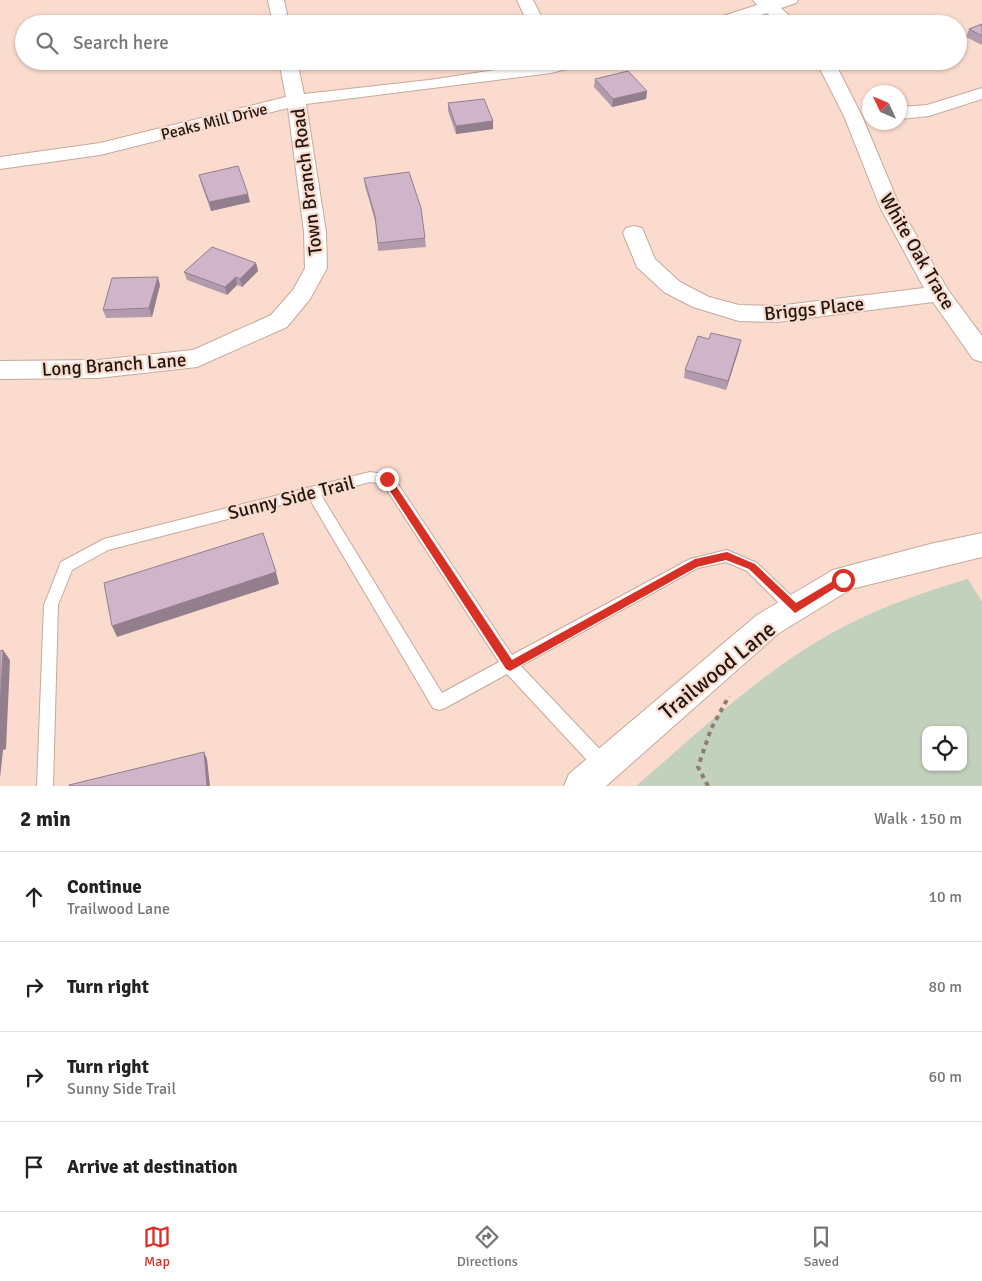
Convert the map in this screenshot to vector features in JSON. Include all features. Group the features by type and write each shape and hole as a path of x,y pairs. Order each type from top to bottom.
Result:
{"street":[{"path":"276,0 279,15"},
{"path":"525,0 532,15"},
{"path":"739,15 766,4 790,0"},
{"path":"766,4 779,15"},
{"name":"Town Branch Road","path":"279,321 302,294 316,268 315,232 290,70"},
{"name":"Peaks Mill Drive","path":"0,162 100,149 296,100 428,85 517,70"},
{"name":"White Oak Trace","path":"831,70 861,116 890,207 939,294 982,354"},
{"path":"907,112 929,110 982,93"},
{"name":"Briggs Place","path":"634,233 645,262 672,287 701,302 740,313 777,314 939,294"},
{"name":"Long Branch Lane","path":"0,370 98,369 196,358 279,321"},
{"name":"Trailwood Lane","path":"581,786 712,670 768,624 843,580 930,556 982,546"}],"lane":[{"name":"Sunny Side Trail","path":"45,786 51,605 66,566 104,545 370,477 387,479 510,666 604,766"},
{"path":"312,491 439,703 510,666 695,563 727,556 752,567 795,609"}],"path":[{"path":"708,786 698,767 711,729 734,688 712,670"}],"green space":[{"path":"968,579 982,602 982,786 636,786 713,719 793,657 851,623 908,598"}],"building":[{"path":"982,24 982,36 969,29"},
{"path":"628,71 647,91 613,99 595,79"},
{"path":"484,99 493,121 456,126 448,103"},
{"path":"238,166 248,194 209,202 199,175"},
{"path":"409,172 421,208 425,238 378,243 375,216 364,178"},
{"path":"212,247 256,263 240,279 236,277 225,287 184,272"},
{"path":"158,277 149,308 103,310 112,278"},
{"path":"711,333 741,340 728,381 685,370 698,336 709,339"},
{"path":"263,533 276,572 112,626 104,583"},
{"path":"3,650 0,710 0,651"},
{"path":"204,752 207,786 69,786 69,785"}],"route":[{"path":"387,479 510,666 695,563 727,556 752,567 795,609 843,580"}]}
